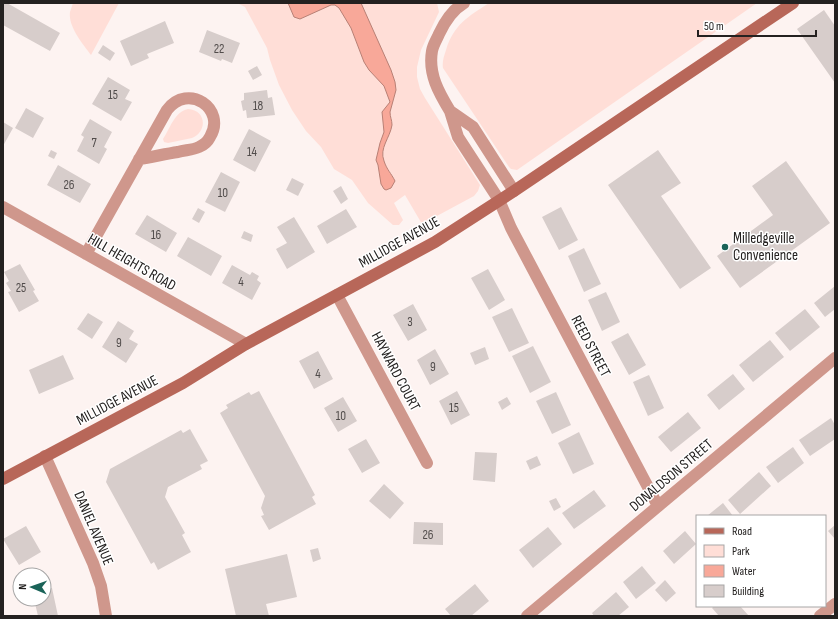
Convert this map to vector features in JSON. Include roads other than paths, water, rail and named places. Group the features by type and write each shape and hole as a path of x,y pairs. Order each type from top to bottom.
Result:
{"street":[{"name":"MILLIDGE AVENUE","path":"3,479 183,383 246,344 435,242 514,191 793,3"},
{"path":"458,4 444,24 432,49 430,65 434,81 440,95 450,111 473,127 514,191"},
{"path":"86,254 139,159 170,105 181,99 190,98 202,102 210,110 214,121 214,128 212,135 203,145 194,149 139,159"},
{"name":"REED STREET","path":"450,111 458,137 499,200 511,228 658,506"},
{"name":"HILL HEIGHTS ROAD","path":"3,207 246,344"},
{"name":"HAYWARD COURT","path":"337,295 427,463"},
{"name":"DONALDSON STREET","path":"527,616 835,358"},
{"name":"DANIEL AVENUE","path":"45,456 94,563 101,586 106,616"},
{"path":"820,616 835,604"}],"water":[{"path":"288,3 361,3 395,82 396,90 390,112 392,125 383,152 385,164 395,181 391,188 386,190 381,184 376,160 384,132 382,112 390,102 384,86 369,70 364,62 351,28 339,8 335,5 331,5 300,19 294,17"}],"place":[{"name":"Milledgeville Convenience","path":"725,247"}]}
